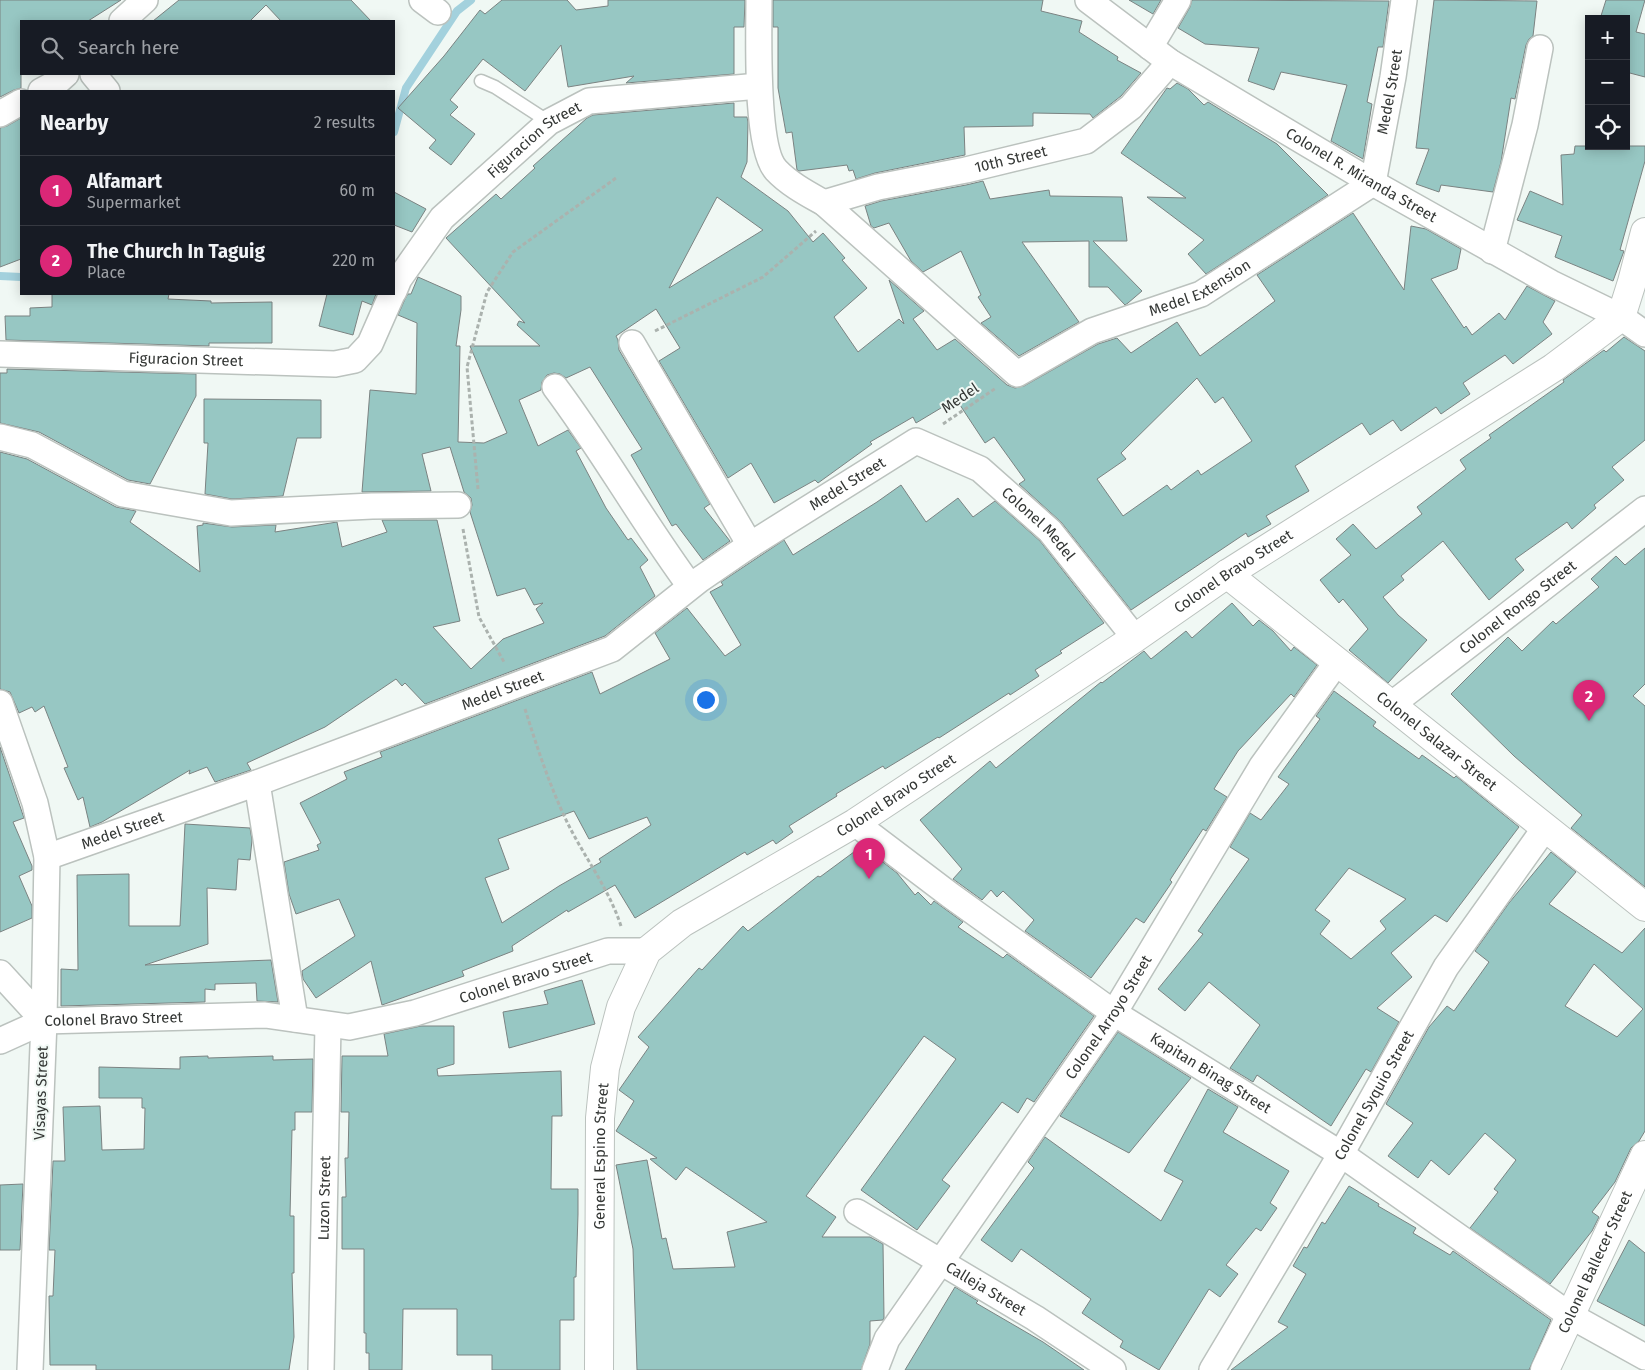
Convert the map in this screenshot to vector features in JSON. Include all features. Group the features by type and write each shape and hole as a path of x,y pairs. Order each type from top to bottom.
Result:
{"main road":[{"path":"1621,317 1645,232"},
{"name":"Colonel Bravo Street","path":"639,951 682,923 855,823 1135,638 1227,574 1553,368 1621,317"},
{"name":"Colonel Salazar Street","path":"1227,574 1645,907"},
{"name":"General Espino Street","path":"599,1370 600,1118 605,1068 639,951"},
{"name":"Colonel Ballecer Street","path":"1545,1370 1645,1155"}],"street":[{"path":"123,20 145,0"},
{"path":"759,0 759,86 768,152 775,170 804,192 830,208 1017,374"},
{"name":"Colonel R. Miranda Street","path":"1088,0 1160,54 1374,183 1492,251 1551,283 1621,317 1645,334"},
{"name":"10th Street","path":"830,208 878,187 966,170 1086,141 1131,107 1160,54 1178,0"},
{"name":"Medel Street","path":"1374,183 1393,77 1404,0"},
{"path":"1492,251 1524,125 1540,48"},
{"path":"43,90 56,83 65,75"},
{"path":"94,75 106,90"},
{"name":"Figuracion Street","path":"395,288 399,279 442,218 549,122 588,101 759,86"},
{"path":"0,114 20,103"},
{"name":"Medel Extension","path":"1017,374 1092,331 1201,294 1374,183"},
{"name":"Figuracion Street","path":"0,354 335,364 356,360 370,344 392,295"},
{"path":"632,343 750,545"},
{"path":"555,387 586,428 662,548 690,586"},
{"path":"0,437 32,445 123,494 232,513 372,506 458,505"},
{"name":"Medel Street","path":"47,857 257,782 612,649 690,586 750,545 916,441"},
{"name":"Colonel Medel","path":"916,441 980,469 1050,531 1135,638"},
{"name":"Colonel Rongo Street","path":"1391,704 1645,509"},
{"name":"Colonel Arroyo Street","path":"875,1370 887,1339 1114,1013 1262,766 1337,662"},
{"name":"Visayas Street","path":"0,703 35,803 47,857 44,1021 30,1370"},
{"path":"257,782 295,1019"},
{"name":"Kapitan Binag Street","path":"855,823 950,895 1114,1013 1341,1154 1571,1316 1645,1357"},
{"name":"Colonel Syquio Street","path":"1212,1370 1341,1154 1446,967 1545,828"},
{"name":"Colonel Bravo Street","path":"0,1041 44,1021 265,1015 349,1027 415,1013 608,950 639,951"},
{"path":"0,973 44,1021"},
{"name":"Luzon Street","path":"321,1370 328,1025"},
{"name":"Calleja Street","path":"857,1212 1035,1318 1113,1370"}],"lane":[{"path":"481,81 549,122"}],"path":[{"path":"616,178 514,252 487,292 467,367 478,485 477,496 472,501 458,505 478,617 517,686 540,754 568,823 639,951"},
{"path":"674,321 763,278 830,208"},
{"name":"Medel","path":"916,441 1017,374"}],"building":[{"path":"0,0 121,0 90,20 20,20 21,88 0,97"},
{"path":"179,0 351,0 370,20 280,20 266,5 251,20 154,20"},
{"path":"502,0 567,0 576,10 608,6 608,0 745,0 744,27 734,27 734,74 626,83 634,76 568,87 561,45 525,91 483,59 450,100 458,107 450,115 475,134 451,165 429,148 436,140 398,108 444,56 480,10 485,14"},
{"path":"773,0 1043,0 1041,11 1082,21 1079,32 1118,57 1117,60 1141,73 1121,96 1093,118 1090,114 1033,113 1033,126 964,127 965,155 875,173 856,179 853,170 849,171 847,165 799,171 797,170 792,132 786,133 778,88 778,27 773,27"},
{"path":"1129,0 1161,0 1153,14"},
{"path":"1192,0 1389,1 1383,47 1378,47 1367,102 1372,104 1363,159 1331,141 1347,85 1281,72 1274,90 1248,81 1259,48 1205,44 1178,28"},
{"path":"1434,0 1537,1 1533,36 1526,45 1515,99 1511,98 1501,162 1493,192 1441,185 1439,192 1416,184 1429,149 1416,148"},
{"path":"1606,0 1645,0 1636,32 1645,34 1645,77 1630,73 1630,15 1601,15"},
{"path":"1177,83 1188,89 1204,105 1208,102 1277,144 1328,195 1206,274 1188,254 1204,240 1147,197 1186,198 1121,153 1167,88 1170,89"},
{"path":"734,103 734,117 747,117 748,122 747,162 741,177 788,211 813,242 823,233 845,258 842,260 867,288 834,317 858,352 899,319 904,324 889,280 924,311 913,319 937,350 955,339 1007,385 1015,388 1024,386 1098,344 1117,338 1131,353 1177,322 1200,356 1275,301 1257,275 1353,213 1404,290 1411,226 1426,229 1461,249 1457,269 1431,279 1464,328 1466,326 1472,335 1499,313 1505,320 1527,286 1555,301 1543,322 1552,334 1513,364 1505,355 1463,383 1470,394 1441,414 1436,407 1401,431 1393,420 1370,435 1362,423 1295,466 1309,491 1266,516 1271,524 1248,537 1246,533 1131,610 1061,522 1019,484 1025,480 994,437 985,443 956,399 916,423 913,417 870,442 872,444 818,483 815,480 774,503 751,463 728,478 659,361 680,348 656,309 616,336 619,350 710,504 704,508 730,541 703,560 676,524 672,526 631,455 642,449 590,367 566,378 554,373 547,375 542,382 541,390 519,400 538,446 568,430 581,448 576,451 606,508 628,540 631,538 648,560 640,567 655,596 605,636 425,704 405,683 402,686 396,679 325,727 247,763 251,770 215,782 207,767 189,774 190,770 102,822 90,827 83,797 78,800 64,768 68,767 44,706 35,712 32,707 19,713 10,692 0,689 0,452 27,459 116,507 136,511 130,522 200,572 197,526 203,525 203,523 232,527 276,525 275,532 337,522 342,547 387,532 382,520 437,520 460,621 433,627 471,669 503,639 544,623 536,609 543,603 534,605 525,588 497,596 470,512 471,498 464,492 450,447 422,454 431,491 362,492 370,390 416,394 417,323 398,315 408,294 411,294 418,277 461,296 456,346 460,346 458,442 484,443 507,433 470,346 540,346 517,325 519,321 525,323 446,238 496,194 501,199 535,168 533,166 587,118 593,115","holes":["717,197 763,230 669,288","1197,378 1215,403 1223,397 1252,441 1201,475 1198,470 1171,490 1167,485 1123,516 1097,479 1126,459 1121,453"]},
{"path":"20,119 20,259 0,267 0,128"},
{"path":"1575,146 1585,146 1585,150 1630,150 1630,146 1645,146 1645,161 1620,250 1624,251 1613,281 1555,257 1562,236 1517,220 1530,191 1563,205 1561,155 1574,154"},
{"path":"983,181 990,199 1049,190 1050,196 1122,197 1127,241 1093,241 1142,291 1125,305 1108,287 1089,287 1089,241 1022,242 1079,322 1019,356 981,323 991,317 978,297 981,295 961,251 923,272 911,261 889,223 874,228 871,226 865,206 881,201"},
{"path":"395,193 426,209 412,232 395,225"},
{"path":"52,295 169,295 168,299 211,301 211,303 272,302 272,343 209,343 209,346 6,340 5,316 30,316 30,308 52,307"},
{"path":"327,295 376,295 372,305 362,301 353,335 319,326"},
{"path":"1624,337 1645,351 1645,440 1612,467 1624,480 1594,505 1596,508 1572,529 1567,522 1515,559 1524,570 1489,600 1443,541 1401,576 1404,580 1383,597 1398,615 1427,640 1388,683 1349,650 1368,629 1343,599 1339,603 1320,580 1351,555 1336,539 1353,524 1376,549 1422,514 1417,507 1466,469 1460,460 1491,438 1489,435 1564,382 1563,380 1604,350 1606,352"},
{"path":"7,369 196,374 196,396 150,484 128,480 39,432 0,423 0,373 7,373"},
{"path":"204,399 321,400 321,438 297,438 283,496 232,499 205,494 208,443 204,443"},
{"path":"901,485 926,522 958,498 973,517 995,501 1040,541 1104,623 1060,651 1062,653 1035,670 1039,676 1010,695 1009,693 939,738 885,769 883,766 836,794 837,796 789,826 793,832 776,844 773,840 747,855 745,852 635,918 615,885 568,912 567,910 512,946 513,951 462,971 464,976 382,1005 371,961 316,998 303,979 302,971 355,936 339,899 296,914 289,894 284,862 319,850 317,845 321,843 300,803 347,779 344,772 382,757 380,752 592,672 600,694 670,659 655,633 687,608 725,656 741,645 710,592 723,585 721,582 784,540 793,555","holes":["574,811 589,839 647,817 651,825 599,859 601,862 559,886 502,923 485,878 509,869 498,839"]},
{"path":"1645,548 1645,684 1633,696 1645,706 1645,887 1571,828 1582,815 1514,756 1451,694 1508,637 1522,651 1553,621 1556,624 1599,587 1591,579 1616,556 1625,565"},
{"path":"1232,603 1253,626 1259,620 1273,631 1291,651 1294,647 1317,665 1294,697 1291,694 1238,751 1214,789 1227,797 1206,831 1203,829 1170,880 1172,882 1144,923 1136,918 1091,978 1025,931 1034,920 1003,891 997,897 991,890 982,900 953,879 962,869 920,820 990,761 996,768 1101,682 1144,651 1151,659 1186,631 1192,638"},
{"path":"1334,691 1376,722 1373,726 1419,759 1422,755 1454,778 1456,776 1519,827 1447,922 1435,915 1391,953 1412,977 1377,1008 1399,1022 1371,1072 1366,1069 1331,1126 1257,1075 1253,1082 1230,1068 1260,1025 1209,982 1185,1011 1158,989 1203,934 1198,931 1249,859 1230,847 1250,813 1261,820 1289,784 1278,777 1320,719 1316,716","holes":["1349,868 1406,899 1380,921 1386,929 1351,959 1320,934 1330,921 1315,910"]},
{"path":"0,747 24,818 13,822 32,866 32,870 19,876 32,906 32,918 0,932"},
{"path":"185,824 250,828 252,840 250,860 238,859 236,890 207,888 208,944 145,965 271,960 278,1002 257,1001 256,983 215,984 215,990 205,989 205,1002 61,1006 61,969 78,970 77,875 129,874 129,926 180,926"},
{"path":"862,846 897,873 915,895 918,892 931,905 934,901 963,922 958,927 1003,958 1007,954 1094,1016 1034,1102 1027,1098 1018,1113 1002,1102 942,1180 950,1186 917,1230 861,1190 956,1059 924,1036 806,1196 836,1217 822,1237 870,1237 883,1244 884,1318 883,1320 870,1321 870,1344 861,1370 637,1370 633,1249 616,1165 647,1160 662,1239 666,1238 673,1269 735,1267 727,1232 767,1222 686,1167 676,1180 650,1159 657,1158 616,1131 634,1101 619,1090 649,1047 638,1037 699,968 702,970 743,926 748,931 818,876 820,877"},
{"path":"1551,852 1576,872 1549,904 1622,953 1645,928 1645,1131 1639,1141 1631,1148 1615,1182 1592,1212 1599,1217 1592,1231 1550,1284 1470,1228 1498,1192 1494,1189 1516,1160 1485,1133 1449,1175 1431,1160 1418,1178 1388,1156 1413,1123 1386,1104 1429,1027 1447,1006 1454,1011 1489,962 1475,951 1509,903","holes":["1594,964 1643,1009 1617,1037 1565,1006"]},
{"path":"582,980 595,1024 509,1048 503,1012 548,1004 544,991"},
{"path":"421,1026 454,1026 454,1064 437,1069 438,1076 561,1071 562,1116 552,1116 551,1189 578,1189 578,1214 576,1277 574,1277 574,1320 560,1320 560,1370 492,1370 492,1355 457,1355 457,1309 403,1309 402,1370 369,1370 369,1353 366,1353 366,1333 364,1333 364,1249 342,1249 342,1197 346,1197 345,1158 348,1158 349,1112 341,1112 342,1056 388,1056 384,1034"},
{"path":"1118,1032 1191,1078 1129,1153 1060,1116"},
{"path":"208,1056 208,1058 273,1056 273,1060 313,1059 312,1112 295,1112 295,1130 292,1130 290,1216 294,1216 294,1273 292,1273 294,1337 289,1370 96,1370 96,1365 50,1365 49,1296 53,1296 55,1250 49,1250 53,1161 65,1161 63,1107 100,1106 102,1150 144,1149 145,1108 142,1108 142,1098 99,1098 99,1067 180,1069 180,1057"},
{"path":"1208,1089 1238,1107 1223,1132 1289,1171 1270,1203 1277,1208 1261,1231 1256,1228 1226,1265 1238,1274 1220,1297 1209,1289 1159,1370 1120,1347 1123,1341 1082,1313 1091,1299 1021,1249 1012,1262 981,1240 1034,1168 1028,1162 1045,1137 1161,1221 1183,1181 1164,1171"},
{"path":"23,1184 20,1250 0,1250 0,1185"},
{"path":"1349,1186 1379,1204 1378,1206 1416,1228 1413,1233 1450,1255 1453,1251 1551,1320 1529,1370 1231,1370 1288,1327 1278,1322 1306,1274 1293,1266 1304,1247 1307,1248 1322,1222 1325,1224"},
{"path":"1629,1240 1645,1253 1645,1326 1597,1301"},
{"path":"955,1287 978,1301 976,1303 1043,1342 1084,1370 905,1370"}],"waterway":[{"path":"395,128 406,88 457,11 471,0"},
{"path":"0,276 20,277"}],"place":[{"name":"The Church In Taguig","path":"1589,721"},
{"name":"Alfamart","path":"869,879"}]}
